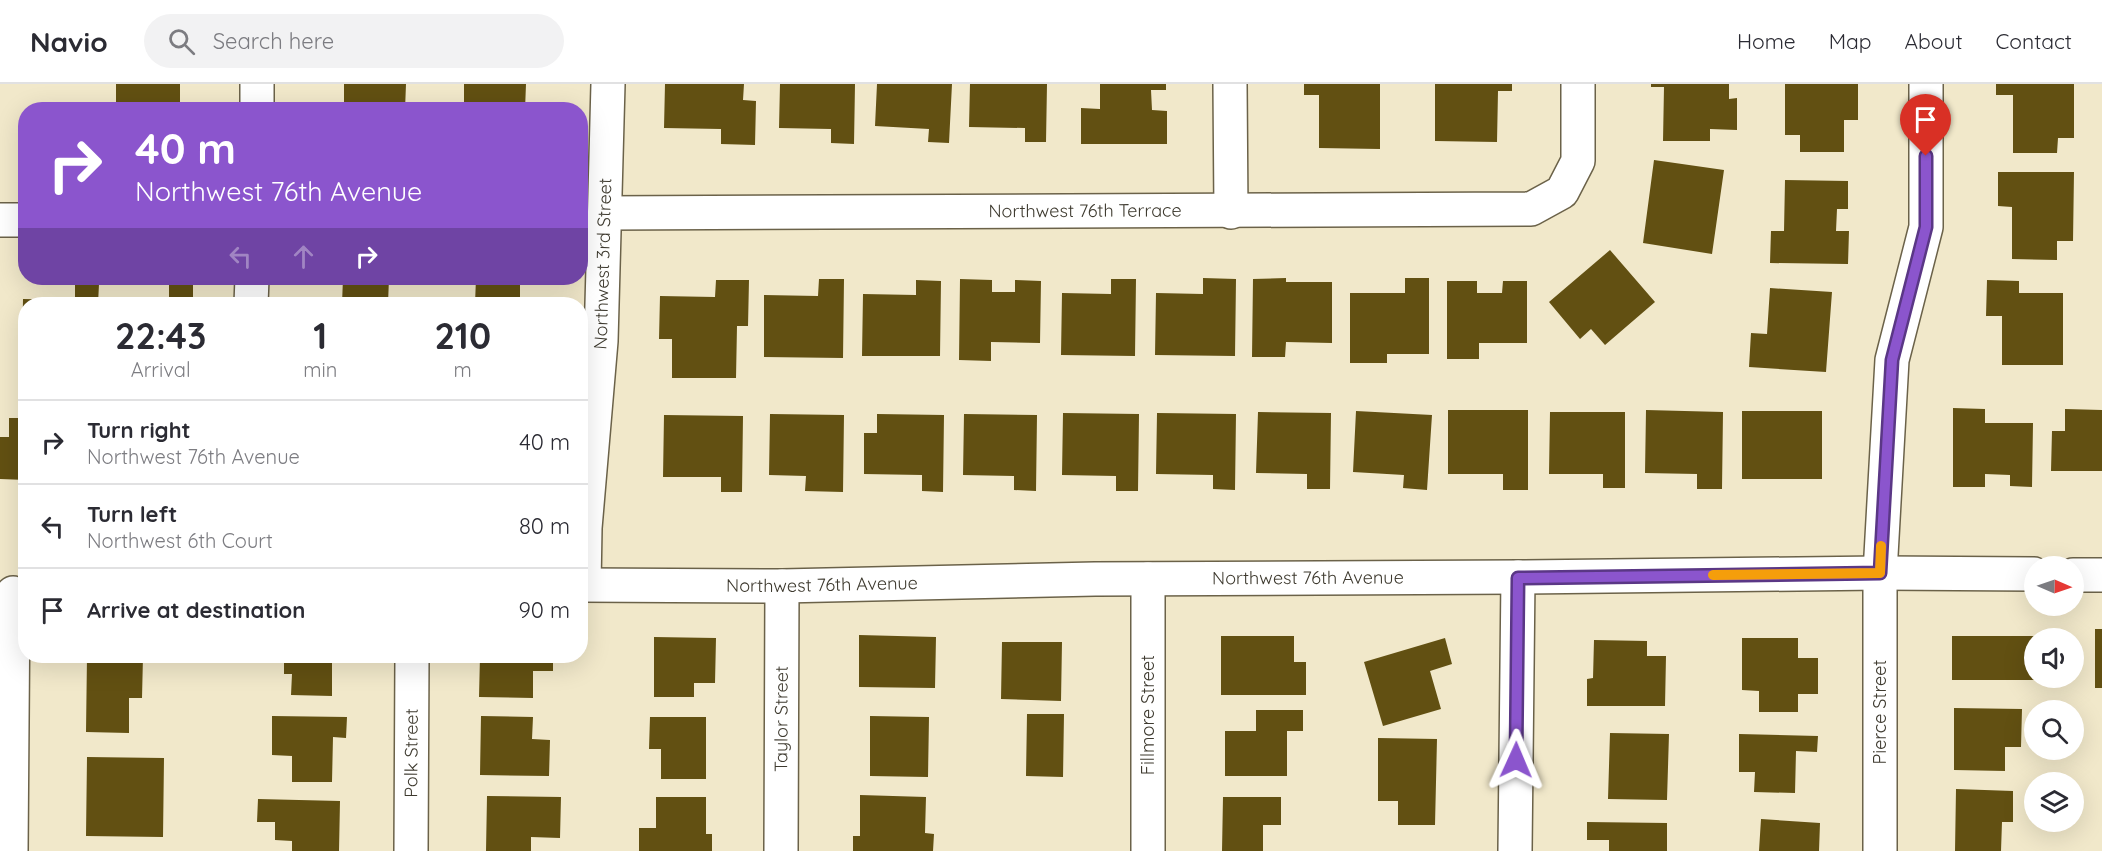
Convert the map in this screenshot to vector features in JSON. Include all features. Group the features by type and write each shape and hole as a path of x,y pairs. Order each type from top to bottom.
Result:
{"street":[{"path":"257,84 257,102"},
{"name":"Northwest 3rd Street","path":"588,495 602,340 608,84"},
{"path":"1230,84 1231,212"},
{"name":"Northwest 76th Terrace","path":"605,213 1531,209 1562,192 1578,160 1578,84"},
{"name":"Pierce Street","path":"1880,851 1880,573 1892,360 1926,227 1926,84"},
{"path":"0,220 18,220"},
{"name":"Northwest 76th Avenue","path":"588,585 782,586 1148,579 2024,574"},
{"path":"2084,575 2102,575"},
{"path":"1515,851 1518,578"},
{"name":"Fillmore Street","path":"1148,579 1148,851"},
{"name":"Taylor Street","path":"781,851 782,586"},
{"path":"11,851 13,592"},
{"name":"Polk Street","path":"411,851 412,663"}],"building":[{"path":"116,84 180,84 180,102 116,102"},
{"path":"344,84 406,84 405,102 344,102"},
{"path":"464,84 526,84 525,102 464,102"},
{"path":"665,84 744,84 743,100 756,101 755,145 721,144 721,129 664,128"},
{"path":"780,84 855,84 854,144 831,143 831,129 779,128"},
{"path":"877,84 952,84 949,143 928,142 929,129 875,126"},
{"path":"970,84 1047,84 1046,142 1025,142 1025,128 969,127"},
{"path":"1100,84 1166,84 1166,90 1151,90 1152,110 1167,111 1167,144 1081,144 1081,108 1100,109"},
{"path":"1304,84 1380,84 1380,149 1319,148 1319,95 1304,95"},
{"path":"1435,84 1512,84 1512,91 1498,91 1497,142 1435,141"},
{"path":"1651,84 1729,84 1729,99 1737,98 1737,130 1710,129 1710,141 1663,141 1664,87 1651,87"},
{"path":"1785,84 1858,84 1858,120 1844,120 1844,152 1800,152 1800,135 1785,135"},
{"path":"1996,84 2074,84 2074,138 2058,138 2057,153 2013,153 2013,95 1996,95"},
{"path":"1654,160 1724,170 1712,254 1643,243"},
{"path":"1998,172 2074,172 2073,241 2057,241 2057,260 2012,259 2012,207 1998,206"},
{"path":"1785,180 1848,181 1848,209 1837,209 1836,231 1849,231 1848,264 1770,263 1771,231 1784,231"},
{"path":"1610,250 1655,302 1605,345 1591,329 1580,339 1549,302"},
{"path":"1203,278 1236,279 1235,356 1155,355 1156,293 1203,294"},
{"path":"1286,278 1286,282 1332,282 1332,343 1286,342 1285,357 1252,357 1253,279"},
{"path":"1405,278 1429,278 1429,354 1387,354 1387,363 1350,363 1350,293 1405,293"},
{"path":"819,279 844,279 843,358 764,357 764,295 818,296"},
{"path":"960,279 992,280 992,292 1015,292 1015,280 1041,281 1040,343 991,342 991,361 959,360"},
{"path":"1111,279 1136,279 1135,356 1061,355 1062,293 1111,294"},
{"path":"716,280 749,280 748,326 737,326 736,378 672,378 672,339 659,339 660,296 715,297"},
{"path":"916,280 941,281 940,356 862,356 863,294 916,295"},
{"path":"1987,280 2019,281 2019,293 2063,293 2063,365 2002,365 2002,316 1986,316"},
{"path":"1447,281 1477,281 1477,293 1502,293 1503,281 1527,281 1527,343 1479,343 1479,359 1447,359"},
{"path":"75,285 99,285 98,297 75,297"},
{"path":"169,285 193,285 193,297 169,297"},
{"path":"343,285 389,285 388,297 342,297"},
{"path":"476,285 520,285 520,297 475,297"},
{"path":"1770,288 1832,292 1826,372 1749,367 1751,333 1767,334"},
{"path":"1953,408 1985,409 1985,423 2033,423 2032,487 2010,486 2010,475 1985,474 1985,487 1953,487"},
{"path":"2065,409 2102,410 2102,471 2051,471 2052,431 2065,431"},
{"path":"1448,410 1528,410 1528,490 1503,490 1503,474 1448,474"},
{"path":"1646,410 1723,412 1722,489 1697,489 1697,474 1645,473"},
{"path":"1356,411 1432,415 1427,490 1403,488 1404,475 1353,472"},
{"path":"1742,411 1822,411 1822,479 1742,479"},
{"path":"1258,412 1331,413 1330,489 1307,489 1307,474 1256,473"},
{"path":"1550,412 1625,412 1625,488 1603,488 1603,474 1549,474"},
{"path":"1063,413 1139,414 1138,491 1116,491 1116,476 1062,475"},
{"path":"1157,413 1236,414 1235,490 1213,489 1213,475 1156,474"},
{"path":"770,414 844,415 843,492 805,491 806,476 769,475"},
{"path":"877,414 944,415 943,492 922,491 922,475 864,474 864,433 877,433"},
{"path":"964,414 1037,415 1036,491 1014,490 1014,476 963,475"},
{"path":"664,415 743,416 742,492 721,492 721,477 663,477"},
{"path":"9,418 18,418 18,480 0,479 0,437 9,437"},
{"path":"2095,629 2102,629 2102,688 2095,688"},
{"path":"859,635 936,637 935,688 859,687"},
{"path":"1221,636 1294,636 1294,662 1306,662 1306,695 1221,695"},
{"path":"1952,636 2024,636 2024,680 1952,680"},
{"path":"654,637 716,638 715,683 694,683 694,697 654,697"},
{"path":"1445,638 1452,664 1430,671 1441,709 1383,726 1364,662"},
{"path":"1742,638 1798,638 1798,658 1818,658 1818,694 1798,694 1798,712 1759,712 1759,691 1742,690"},
{"path":"1594,640 1647,641 1647,656 1666,656 1665,706 1587,706 1587,679 1593,678"},
{"path":"1002,642 1062,642 1061,701 1001,699"},
{"path":"87,663 143,663 142,698 129,698 129,733 86,732"},
{"path":"284,663 332,663 332,696 291,695 292,674 284,674"},
{"path":"480,663 553,663 553,671 533,671 533,698 479,697"},
{"path":"1954,708 2022,709 2021,747 2005,747 2005,771 1954,770"},
{"path":"1256,710 1303,710 1303,731 1287,731 1287,776 1225,776 1225,731 1256,731"},
{"path":"1027,714 1064,714 1063,777 1026,776"},
{"path":"272,716 347,717 346,738 333,737 332,782 292,782 292,756 272,755"},
{"path":"481,716 533,717 532,739 550,740 549,776 480,775"},
{"path":"870,716 929,717 928,777 870,776"},
{"path":"650,717 706,717 706,779 661,779 661,749 649,749"},
{"path":"1610,733 1669,734 1667,800 1608,799"},
{"path":"1739,734 1818,736 1817,752 1796,751 1795,793 1754,792 1755,772 1739,772"},
{"path":"1378,738 1437,739 1435,825 1398,825 1398,801 1378,801"},
{"path":"87,757 164,758 163,837 86,836"},
{"path":"1956,789 2013,791 2013,822 2002,822 2001,851 1955,851"},
{"path":"860,795 926,797 925,833 934,834 933,851 853,851 853,836 860,836"},
{"path":"487,796 561,797 560,838 531,837 531,851 486,851"},
{"path":"656,797 706,797 706,834 712,834 712,851 639,851 639,828 656,828"},
{"path":"1223,797 1281,797 1281,825 1263,825 1263,851 1222,851"},
{"path":"258,799 340,801 339,851 292,851 292,841 275,840 275,822 257,822"},
{"path":"1761,819 1820,823 1819,851 1759,851"},
{"path":"1587,822 1667,823 1667,851 1609,851 1609,840 1587,840"}],"slow traffic":[{"path":"1713,575 1880,573 1881,546"}],"route":[{"path":"1516,760 1518,578 1880,573 1892,360 1926,227 1926,156"}]}
